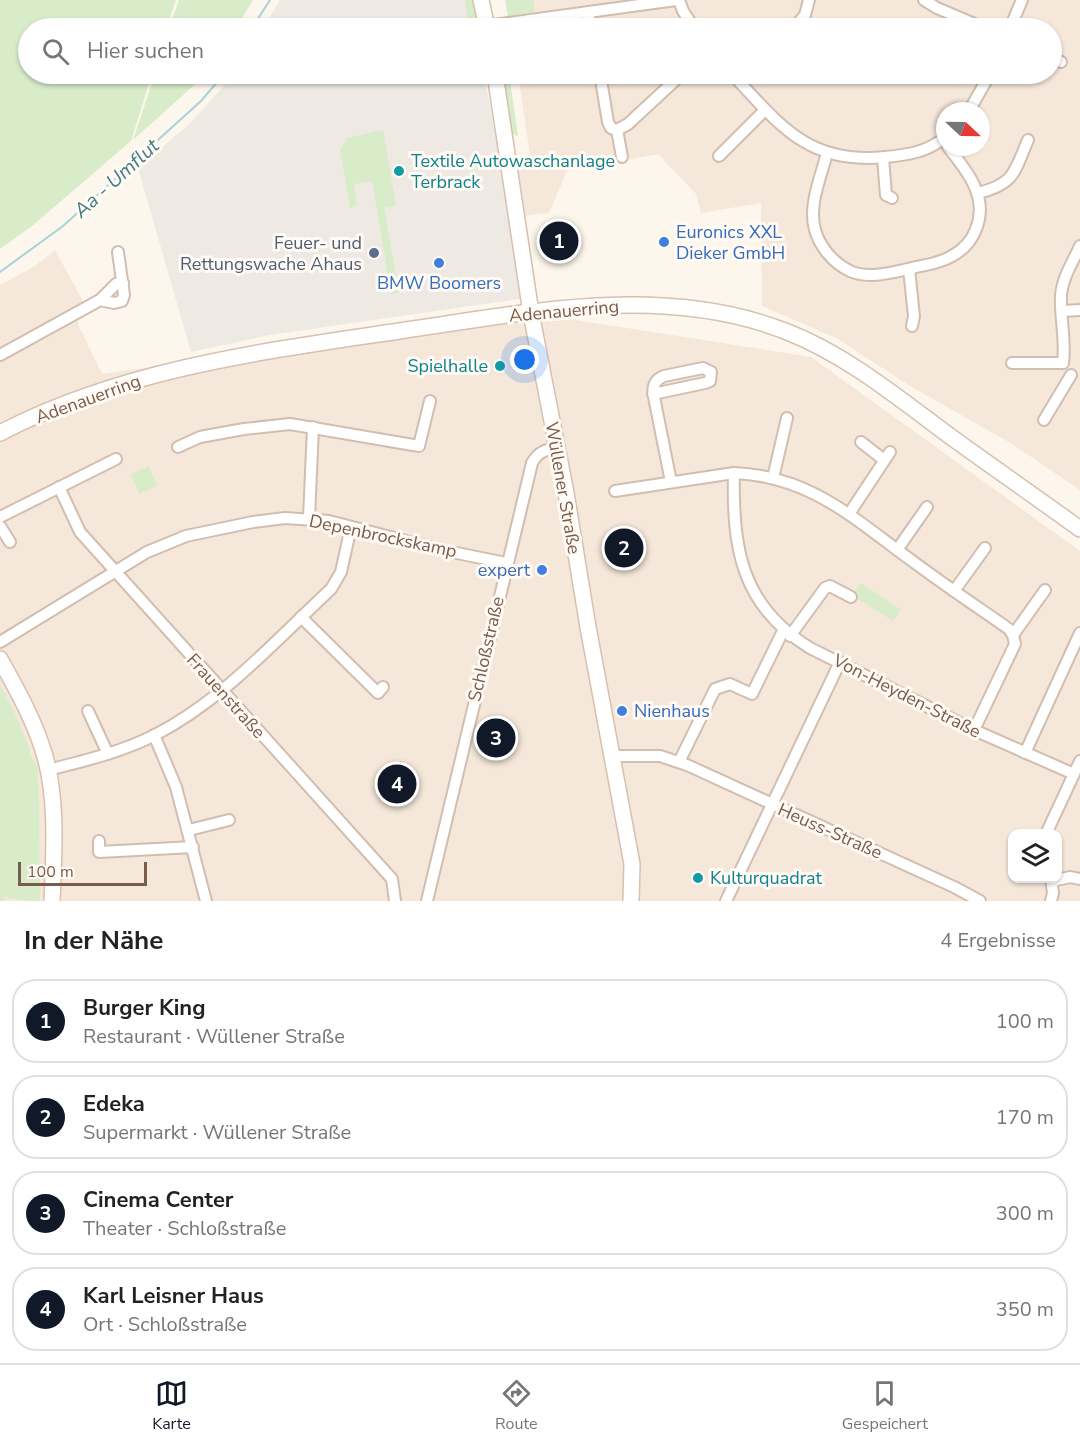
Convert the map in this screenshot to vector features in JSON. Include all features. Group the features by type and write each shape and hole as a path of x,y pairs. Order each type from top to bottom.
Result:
{"main road":[{"path":"481,0 484,18"},
{"name":"Wüllener Straße","path":"497,84 531,313 568,504 606,731 632,864 632,901"},
{"name":"Adenauerring","path":"0,433 58,406 100,391 195,365 306,345 531,313 598,306 661,306 727,314 785,331 823,349 869,377 1080,529"},
{"path":"0,659 35,727 48,770 54,843 52,901"}],"street":[{"path":"547,18 677,0 688,18"},
{"path":"802,18 809,0"},
{"path":"924,0 960,18"},
{"path":"1015,18 1023,0"},
{"path":"588,12 589,18"},
{"path":"602,84 608,122 612,128 617,130"},
{"path":"617,130 628,124 671,84"},
{"path":"746,84 765,110 797,138 827,153 856,159 883,158 916,153 936,146"},
{"path":"974,102 984,84"},
{"path":"719,156 765,110"},
{"path":"617,130 622,157"},
{"path":"978,193 1000,187 1007,182 1028,140"},
{"path":"827,153 813,211 815,229 822,246 842,267 859,274 880,274 941,261 953,256 966,245 973,236 981,208 978,193 955,156"},
{"path":"883,158 886,195 892,198"},
{"path":"1044,420 1076,379 1063,363 1065,336 1062,310 1063,284 1080,246"},
{"path":"99,300 122,302 124,295 118,252"},
{"path":"909,269 914,316 912,326"},
{"path":"0,355 99,300 116,284 123,284"},
{"path":"1062,310 1080,310"},
{"path":"1012,363 1063,363"},
{"path":"653,394 705,383 710,381 711,372 704,368 664,376 658,378 654,383 653,394 670,482"},
{"path":"178,447 200,437 290,424 419,446 430,401"},
{"path":"773,478 787,418"},
{"path":"309,519 313,427"},
{"path":"849,514 887,456 861,442"},
{"name":"Schloßstraße","path":"427,901 506,563 532,463 544,450 557,447"},
{"path":"0,517 116,459"},
{"path":"615,491 734,473 753,474 802,487 849,514 1009,628 1015,644 974,730"},
{"name":"Von-Heyden-Straße","path":"734,473 735,534 744,573 760,602 787,632 840,662 974,730 1074,774"},
{"name":"Frauenstraße","path":"60,487 80,532 392,879 395,901"},
{"path":"897,550 927,507"},
{"name":"Depenbrockskamp","path":"0,642 147,552 186,536 253,522 285,518 309,519 506,563"},
{"path":"0,526 9,542"},
{"path":"48,770 108,754 154,735 222,691 337,581 351,527"},
{"path":"954,591 985,548"},
{"path":"679,762 715,689 730,684 752,694 787,632 825,588 830,586 851,597"},
{"path":"1013,635 1045,590"},
{"path":"301,616 378,693 383,687"},
{"path":"1025,753 1080,633"},
{"path":"726,901 840,662"},
{"path":"88,711 108,754"},
{"path":"154,735 176,787 206,901"},
{"name":"Heuss-Straße","path":"612,756 660,756 679,762 954,887 980,901"},
{"path":"1048,829 1080,762"},
{"path":"189,830 229,820"},
{"path":"99,841 99,852 193,847"},
{"path":"1062,878 1080,879"},
{"path":"1051,883 1051,901"}],"shaded area":[{"path":"280,0 471,0 474,18 269,18"},
{"path":"534,0 1080,0 1080,490 1012,444 910,386 836,338 762,306 761,203 701,213 696,194 658,154 567,171 549,213 524,216 515,158 530,155 519,84 1062,84 1062,18 508,18 535,12"},
{"path":"226,84 486,84 525,298 270,335 191,352 138,168 189,124"},
{"path":"55,250 83,301 78,324 102,374 531,313 811,357 1080,551 1080,901 0,901 0,285 35,266"}],"green space":[{"path":"0,0 176,0 170,18 18,18 18,84 149,84 131,141 32,226 0,249"},
{"path":"179,0 253,0 242,18 173,18"},
{"path":"465,0 473,0 476,18 468,18"},
{"path":"505,0 534,0 535,12 508,17"},
{"path":"152,84 195,84 192,87 133,140"},
{"path":"503,84 510,84 518,136 512,134"},
{"path":"383,130 396,206 384,208 399,292 391,294 372,181 354,184 357,205 350,208 340,150 347,138"},
{"path":"149,466 157,486 139,494 131,474"},
{"path":"861,583 901,610 893,621 852,595"},
{"path":"0,685 14,711 30,755 37,767 40,901 5,897 4,901 0,901"}],"waterway":[{"name":"Aa - Umflut","path":"258,18 270,0"},
{"name":"Aa - Umflut","path":"0,272 63,226 201,101 215,84"}],"place":[{"name":"Textile Autowaschanlage Terbrack","path":"399,171"},
{"name":"Burger King","path":"559,241"},
{"name":"Euronics XXL Dieker GmbH","path":"664,242"},
{"name":"Feuer- und Rettungswache Ahaus","path":"374,253"},
{"name":"BMW Boomers","path":"439,263"},
{"name":"Spielhalle","path":"500,366"},
{"name":"Edeka","path":"624,548"},
{"name":"expert","path":"542,570"},
{"name":"Nienhaus","path":"622,711"},
{"name":"Cinema Center","path":"496,738"},
{"name":"Karl Leisner Haus","path":"397,784"},
{"name":"Kulturquadrat","path":"698,878"}]}
